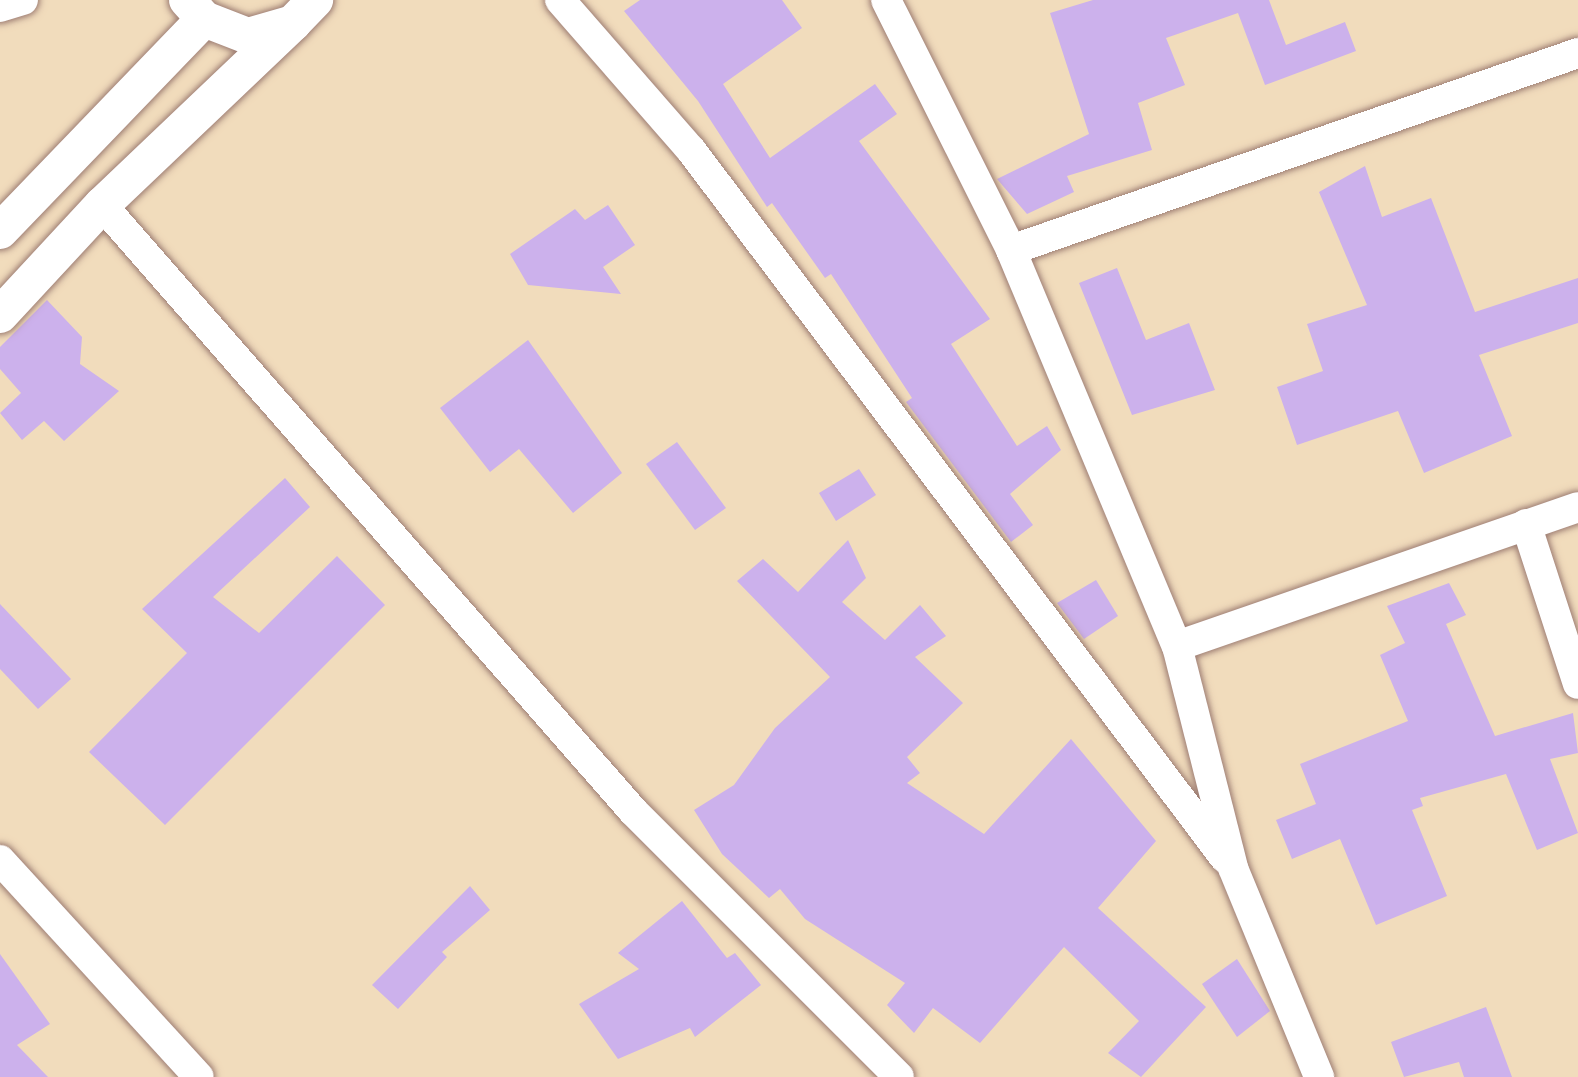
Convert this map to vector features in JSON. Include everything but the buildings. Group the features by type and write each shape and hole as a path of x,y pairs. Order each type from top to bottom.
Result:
{"street":[{"path":"0,7 23,0"},
{"path":"560,0 691,150 1233,868"},
{"path":"886,0 1011,250 1178,646 1233,868 1319,1077"},
{"path":"0,231 195,9 248,36 304,12"},
{"path":"0,315 102,205 304,12"},
{"path":"1011,250 1578,53"},
{"path":"102,205 633,811 898,1077"},
{"path":"1178,646 1578,507"},
{"path":"1526,524 1578,684"},
{"path":"0,860 199,1077"}]}
